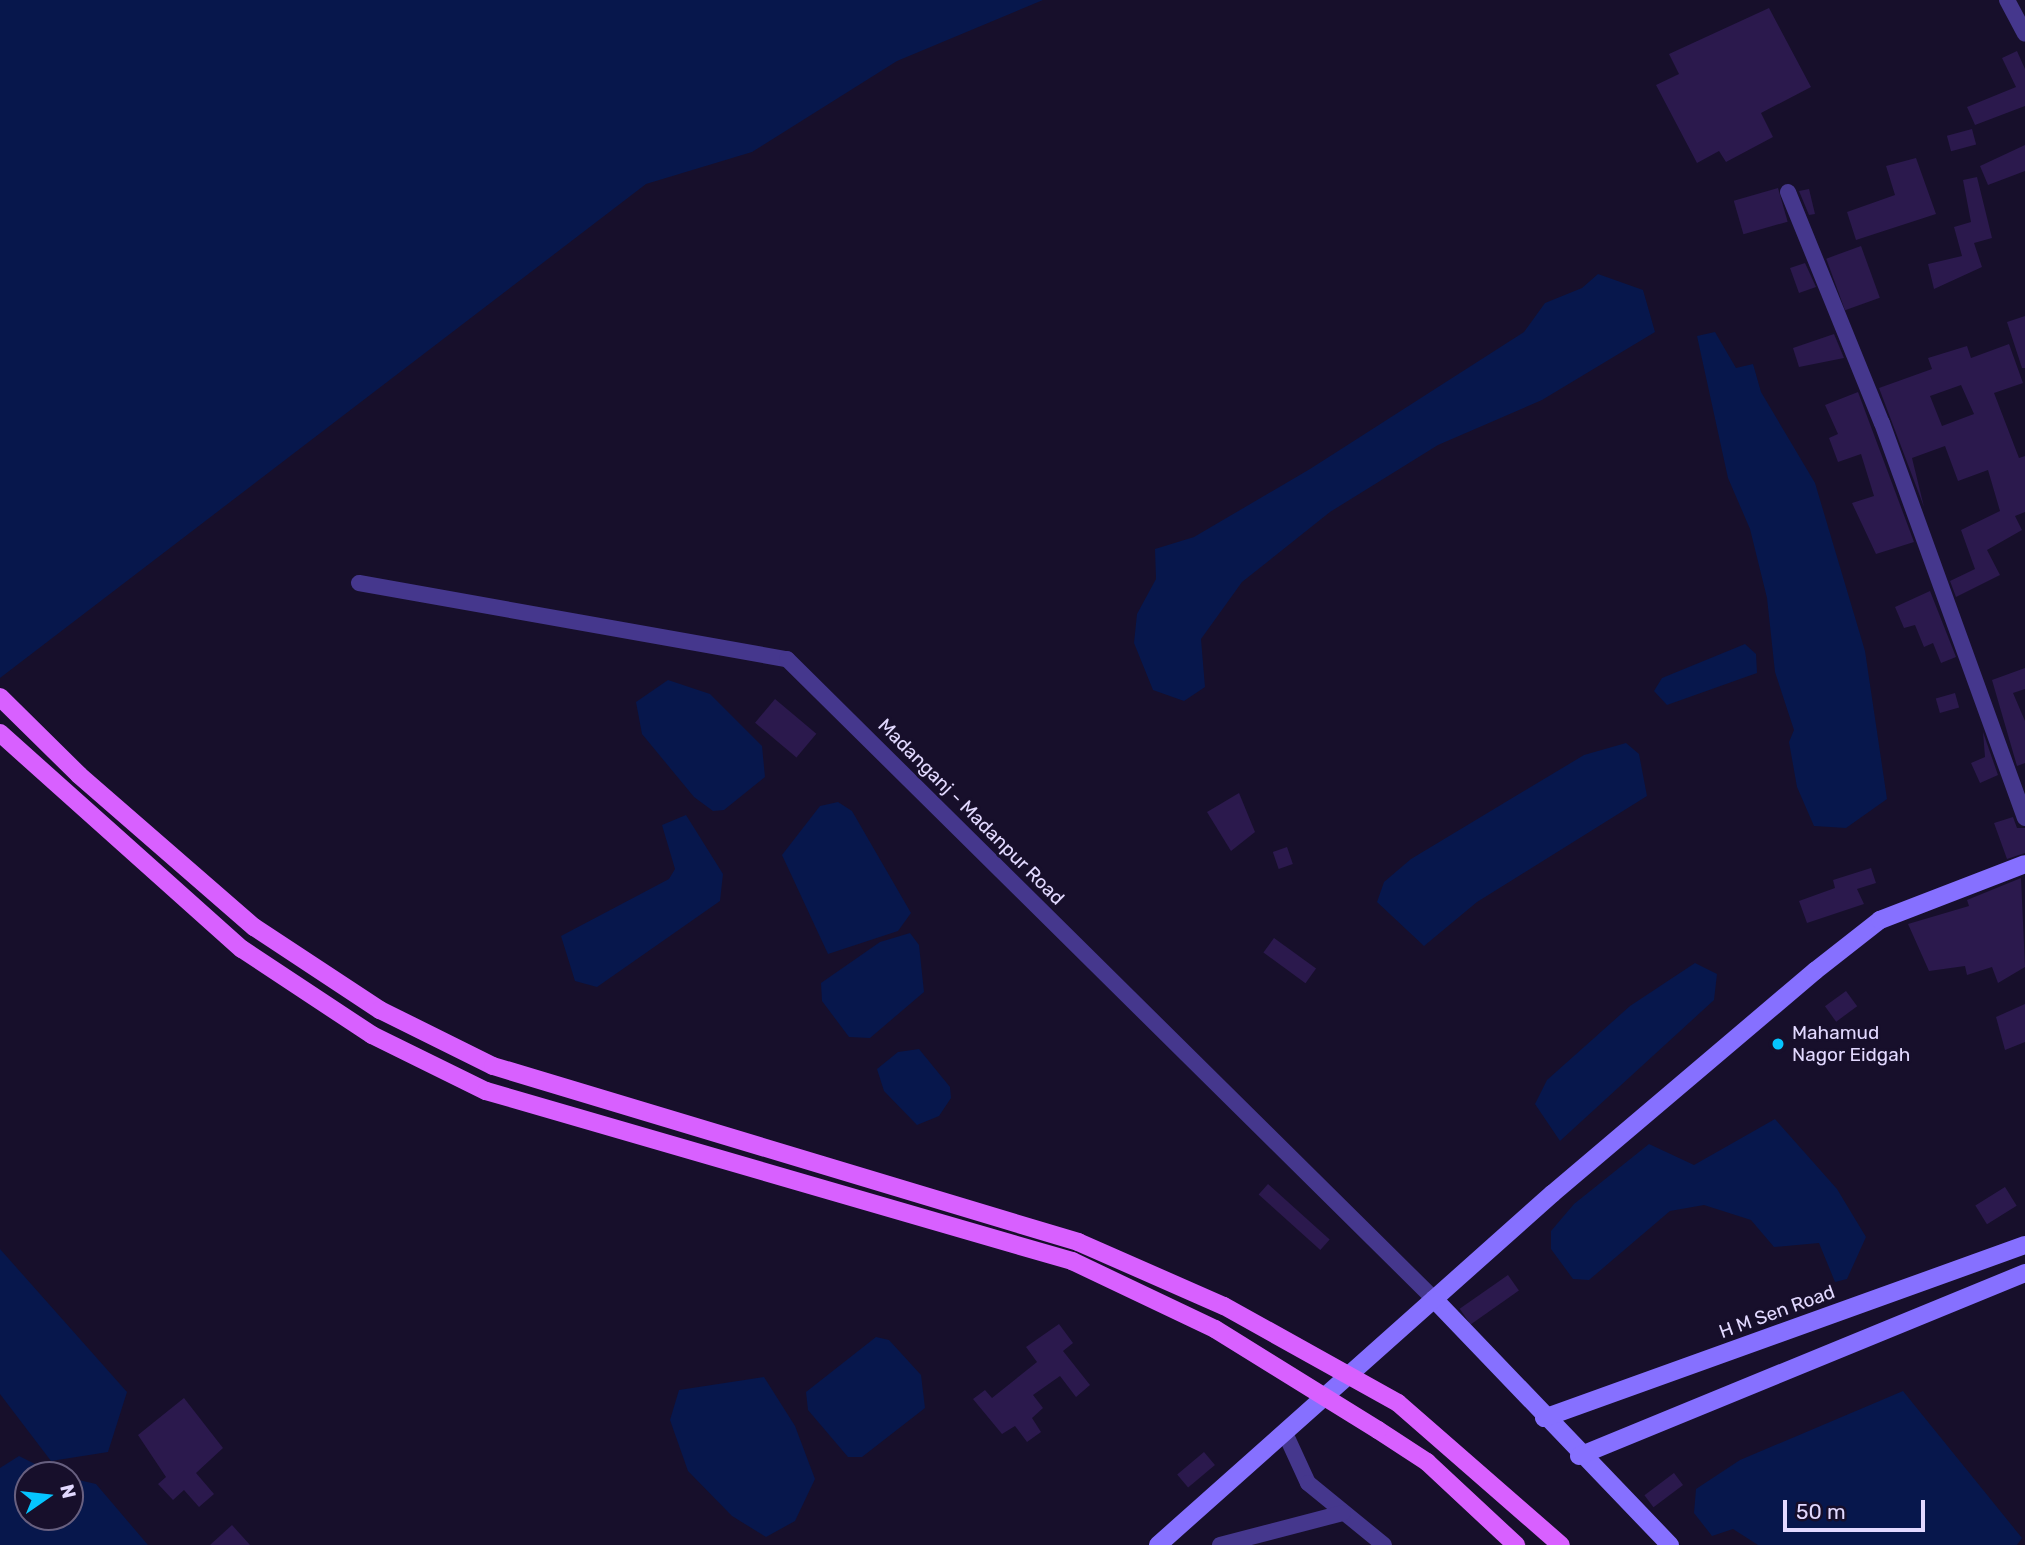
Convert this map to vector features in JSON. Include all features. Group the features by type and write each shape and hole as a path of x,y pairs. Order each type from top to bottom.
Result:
{"main road":[{"path":"0,697 79,775 254,927 380,1010 493,1066 1078,1242 1224,1306 1398,1403 1515,1499 1560,1545"},
{"path":"0,733 242,949 372,1035 486,1091 1072,1261 1215,1329 1378,1430 1427,1462 1516,1545"}],"street":[{"path":"2007,0 2025,34"},
{"path":"1788,192 1882,423 2025,818"},
{"name":"Madanganj - Madanpur Road","path":"359,583 787,659 1434,1299"},
{"path":"1158,1545 1434,1299 1880,920 2025,864"},
{"name":"H M Sen Road","path":"1544,1418 2025,1245"},
{"path":"1579,1456 2025,1273"},
{"path":"1434,1299 1579,1456 1670,1545"},
{"path":"1285,1433 1308,1483 1384,1545"},
{"path":"1220,1545 1343,1514"}],"shaded area":[{"path":"0,0 1043,0 897,61 752,152 646,184 0,678"},
{"path":"1598,274 1643,290 1655,332 1542,400 1438,445 1330,512 1242,582 1201,639 1205,687 1184,701 1153,690 1134,643 1137,614 1156,579 1155,549 1194,537 1310,469 1524,332 1545,303 1582,288"},
{"path":"1715,332 1736,368 1753,364 1761,392 1815,483 1865,651 1887,799 1846,828 1814,826 1797,787 1789,742 1794,730 1775,672 1767,598 1750,529 1728,478 1697,336"},
{"path":"1745,644 1756,654 1757,673 1667,705 1654,691 1662,678"},
{"path":"668,680 710,694 762,746 765,777 724,810 713,811 694,797 642,734 636,702"},
{"path":"1626,743 1639,754 1647,796 1477,902 1424,946 1377,902 1384,882 1411,859 1584,755"},
{"path":"838,802 852,811 911,913 898,931 828,954 782,855 820,806"},
{"path":"686,815 723,874 720,901 597,987 575,981 561,936 669,879 675,869 662,825"},
{"path":"910,933 919,945 924,992 870,1038 849,1037 822,1001 821,983 880,942"},
{"path":"1695,963 1717,974 1714,1000 1560,1141 1535,1104 1547,1080 1630,1006"},
{"path":"919,1049 950,1087 951,1098 939,1116 917,1125 884,1091 877,1069 898,1052"},
{"path":"1775,1119 1837,1189 1866,1237 1847,1279 1835,1282 1819,1243 1774,1247 1751,1220 1704,1205 1670,1211 1589,1280 1573,1279 1551,1249 1551,1231 1574,1204 1649,1144 1694,1165"},
{"path":"0,1249 127,1392 108,1452 51,1461 0,1394"},
{"path":"876,1337 889,1340 921,1375 925,1408 862,1457 848,1457 808,1410 806,1392"},
{"path":"764,1377 795,1426 815,1479 795,1521 766,1537 732,1516 688,1471 670,1420 679,1390"},
{"path":"1903,1391 2022,1538 2017,1545 1758,1545 1733,1529 1712,1536 1694,1513 1696,1489 1740,1460"},
{"path":"19,1456 29,1461 14,1461 14,1531 84,1531 84,1481 96,1484 148,1545 0,1545 0,1468"}],"building":[{"path":"1769,8 1811,87 1761,113 1773,137 1726,162 1719,151 1697,163 1656,85 1679,74 1669,54"},
{"path":"2017,51 2025,69 2025,106 1975,125 1967,107 2016,87 2002,58"},
{"path":"1972,129 1976,144 1951,151 1947,136"},
{"path":"2025,145 2025,171 1988,185 1980,166"},
{"path":"1916,158 1936,214 1856,240 1847,212 1895,195 1886,166"},
{"path":"1977,177 1992,238 1974,243 1982,267 1934,289 1928,264 1962,256 1954,227 1971,222 1963,180"},
{"path":"1778,188 1788,222 1743,234 1734,201"},
{"path":"1809,189 1815,214 1809,215 1799,191"},
{"path":"1861,246 1880,298 1845,310 1826,259"},
{"path":"1805,263 1816,287 1799,293 1790,268"},
{"path":"2025,316 2025,368 2022,368 2007,322"},
{"path":"1834,334 1844,358 1799,367 1793,348"},
{"path":"2009,344 2023,383 1994,393 2019,458 2025,456 2025,512 2015,516 2022,530 1987,550 2000,575 1956,597 1950,581 1975,569 1961,530 2000,511 1988,470 1958,481 1945,446 1912,458 1924,507 1879,388 1932,369 1928,358 1967,346 1971,358","holes":["1961,385 1974,414 1942,426 1930,396"]},
{"path":"1858,392 1914,542 1876,554 1852,503 1874,496 1861,454 1838,462 1829,438 1838,434 1825,405"},
{"path":"1930,591 1956,657 1941,663 1933,643 1924,647 1915,625 1904,628 1895,607"},
{"path":"2025,668 2025,689 2013,693 2025,721 2025,763 2017,766 1992,680"},
{"path":"1955,693 1959,707 1940,713 1936,699"},
{"path":"775,699 816,734 796,757 755,723"},
{"path":"1983,732 1998,775 1980,783 1971,763 1985,757"},
{"path":"1239,793 1255,832 1231,851 1207,812"},
{"path":"2013,817 2017,828 2025,828 2025,853 2007,859 1994,823"},
{"path":"1287,847 1293,864 1279,869 1273,852"},
{"path":"1871,868 1876,883 1857,889 1864,904 1807,923 1799,901 1835,888 1833,880"},
{"path":"2021,878 2025,967 1998,983 1992,967 1967,975 1965,966 1929,971 1908,924 1969,906 1967,900"},
{"path":"1274,938 1316,969 1305,983 1263,953"},
{"path":"1846,991 1857,1006 1836,1022 1825,1006"},
{"path":"2025,1004 2025,1042 2005,1050 1996,1017"},
{"path":"1268,1184 1330,1240 1320,1250 1259,1194"},
{"path":"2005,1187 2017,1206 1987,1224 1975,1206"},
{"path":"1508,1275 1519,1291 1471,1324 1460,1309"},
{"path":"1059,1324 1073,1343 1063,1351 1090,1385 1076,1397 1060,1376 1033,1395 1043,1408 1032,1418 1041,1432 1027,1442 1015,1426 1002,1434 973,1399 985,1390 992,1398 1037,1362 1026,1347"},
{"path":"184,1398 223,1448 196,1473 214,1494 199,1507 184,1490 173,1500 158,1484 166,1477 138,1435"},
{"path":"1204,1452 1215,1465 1188,1488 1177,1474"},
{"path":"1674,1473 1683,1485 1653,1507 1644,1495"},
{"path":"232,1525 250,1545 210,1545"}],"place":[{"name":"Mahamud Nagor Eidgah","path":"1778,1044"}]}
